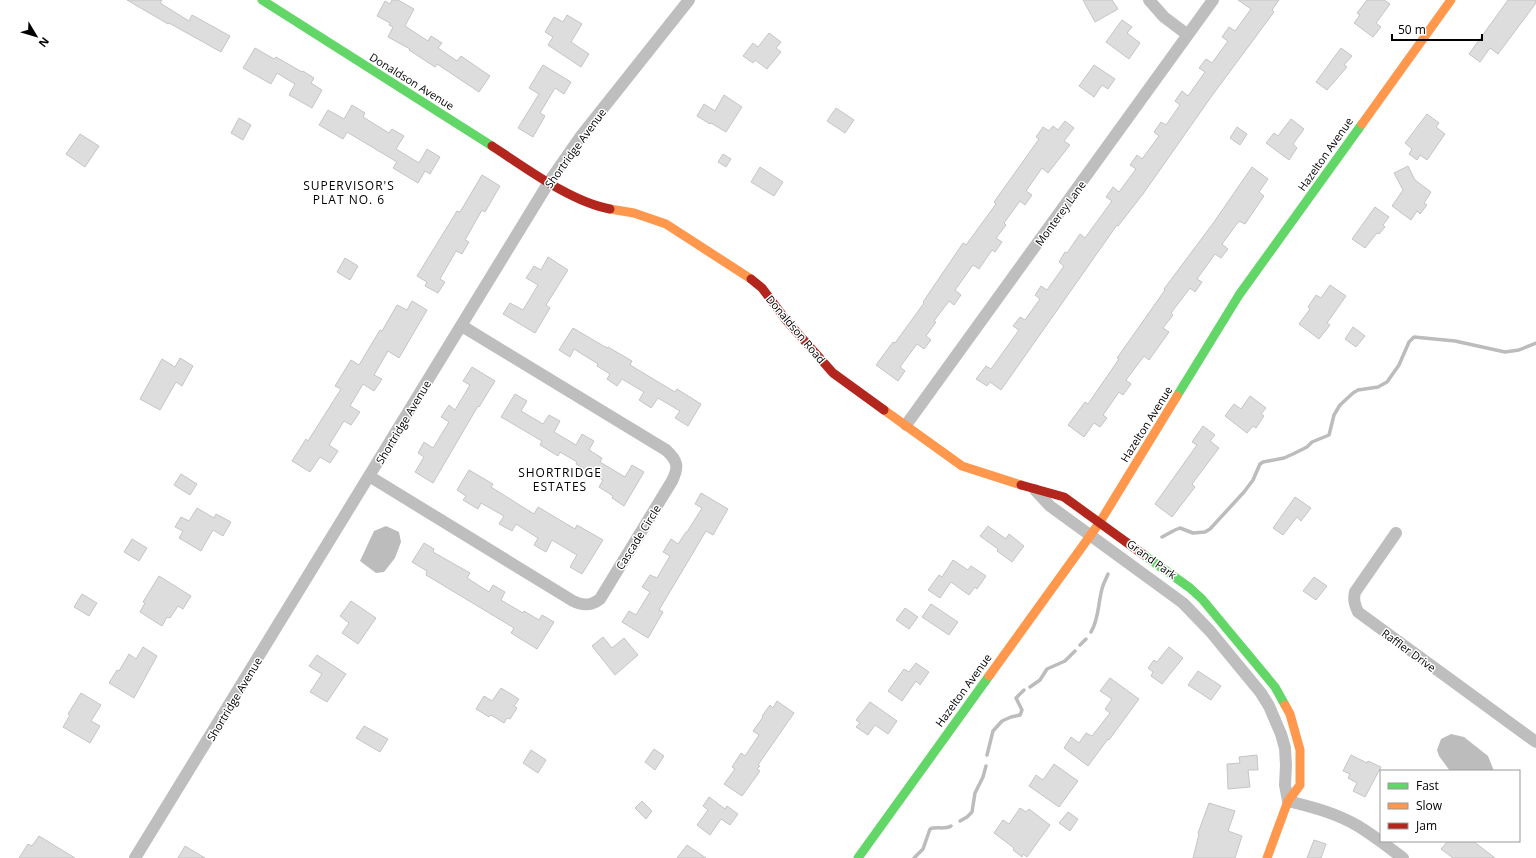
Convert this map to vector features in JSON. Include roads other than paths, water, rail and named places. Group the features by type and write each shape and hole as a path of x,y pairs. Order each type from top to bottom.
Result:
{"street":[{"name":"Shortridge Avenue","path":"135,858 549,182 582,136 690,0"},
{"path":"1149,0 1164,17 1188,35"},
{"name":"Monterey Lane","path":"906,425 1213,0"},
{"name":"Hazelton Avenue","path":"858,858 1100,522 1239,295 1450,0"},
{"name":"Donaldson Avenue","path":"269,2 549,182"},
{"name":"Donaldson Road","path":"549,182 580,199 600,207 634,213 666,224 745,274 762,288 786,320 833,373 962,466 1035,490 1064,497 1100,522"},
{"name":"Cascade Circle","path":"370,476 573,601 585,605 600,599 669,486 676,472 677,465 673,456 666,450 462,326"},
{"name":"Donaldson Road","path":"1035,490 1050,506 1090,536"},
{"name":"Grand Park","path":"1100,522 1177,577 1202,599 1275,687 1290,714 1300,750 1300,785 1288,801 1267,858"},
{"name":"Raffler Drive","path":"1396,533 1355,592 1354,604 1358,612 1536,742"},
{"name":"Grand Park","path":"1090,536 1161,586 1192,611 1261,693 1269,706 1281,734 1286,765 1285,785 1288,801"},
{"path":"1192,611 1202,599"},
{"path":"1261,693 1275,687"},
{"path":"1288,801 1325,812 1350,822 1380,842"},
{"path":"1380,842 1403,858"}],"waterway":[{"path":"1162,537 1180,528 1193,533 1205,532 1210,529 1244,492 1253,480 1260,464 1263,462 1284,458 1307,447 1312,442 1329,435 1334,415 1340,405 1358,390 1378,387 1387,382 1399,365 1409,342 1414,337 1455,341 1505,352 1519,350 1536,343"},
{"path":"1091,632 1097,616 1102,587 1108,574"},
{"path":"1080,645 1086,639"},
{"path":"1030,687 1040,680 1047,669 1065,661 1075,651"},
{"path":"987,755 993,731 1002,721 1020,715 1022,710 1016,698 1024,690"},
{"path":"960,821 972,812 975,793 983,777 986,766"},
{"path":"914,858 923,849 930,829 946,828 951,826"}],"district":[{"name":"SUPERVISOR'S PLAT NO. 6","path":"349,192"},
{"name":"SHORTRIDGE ESTATES","path":"560,479"}]}
